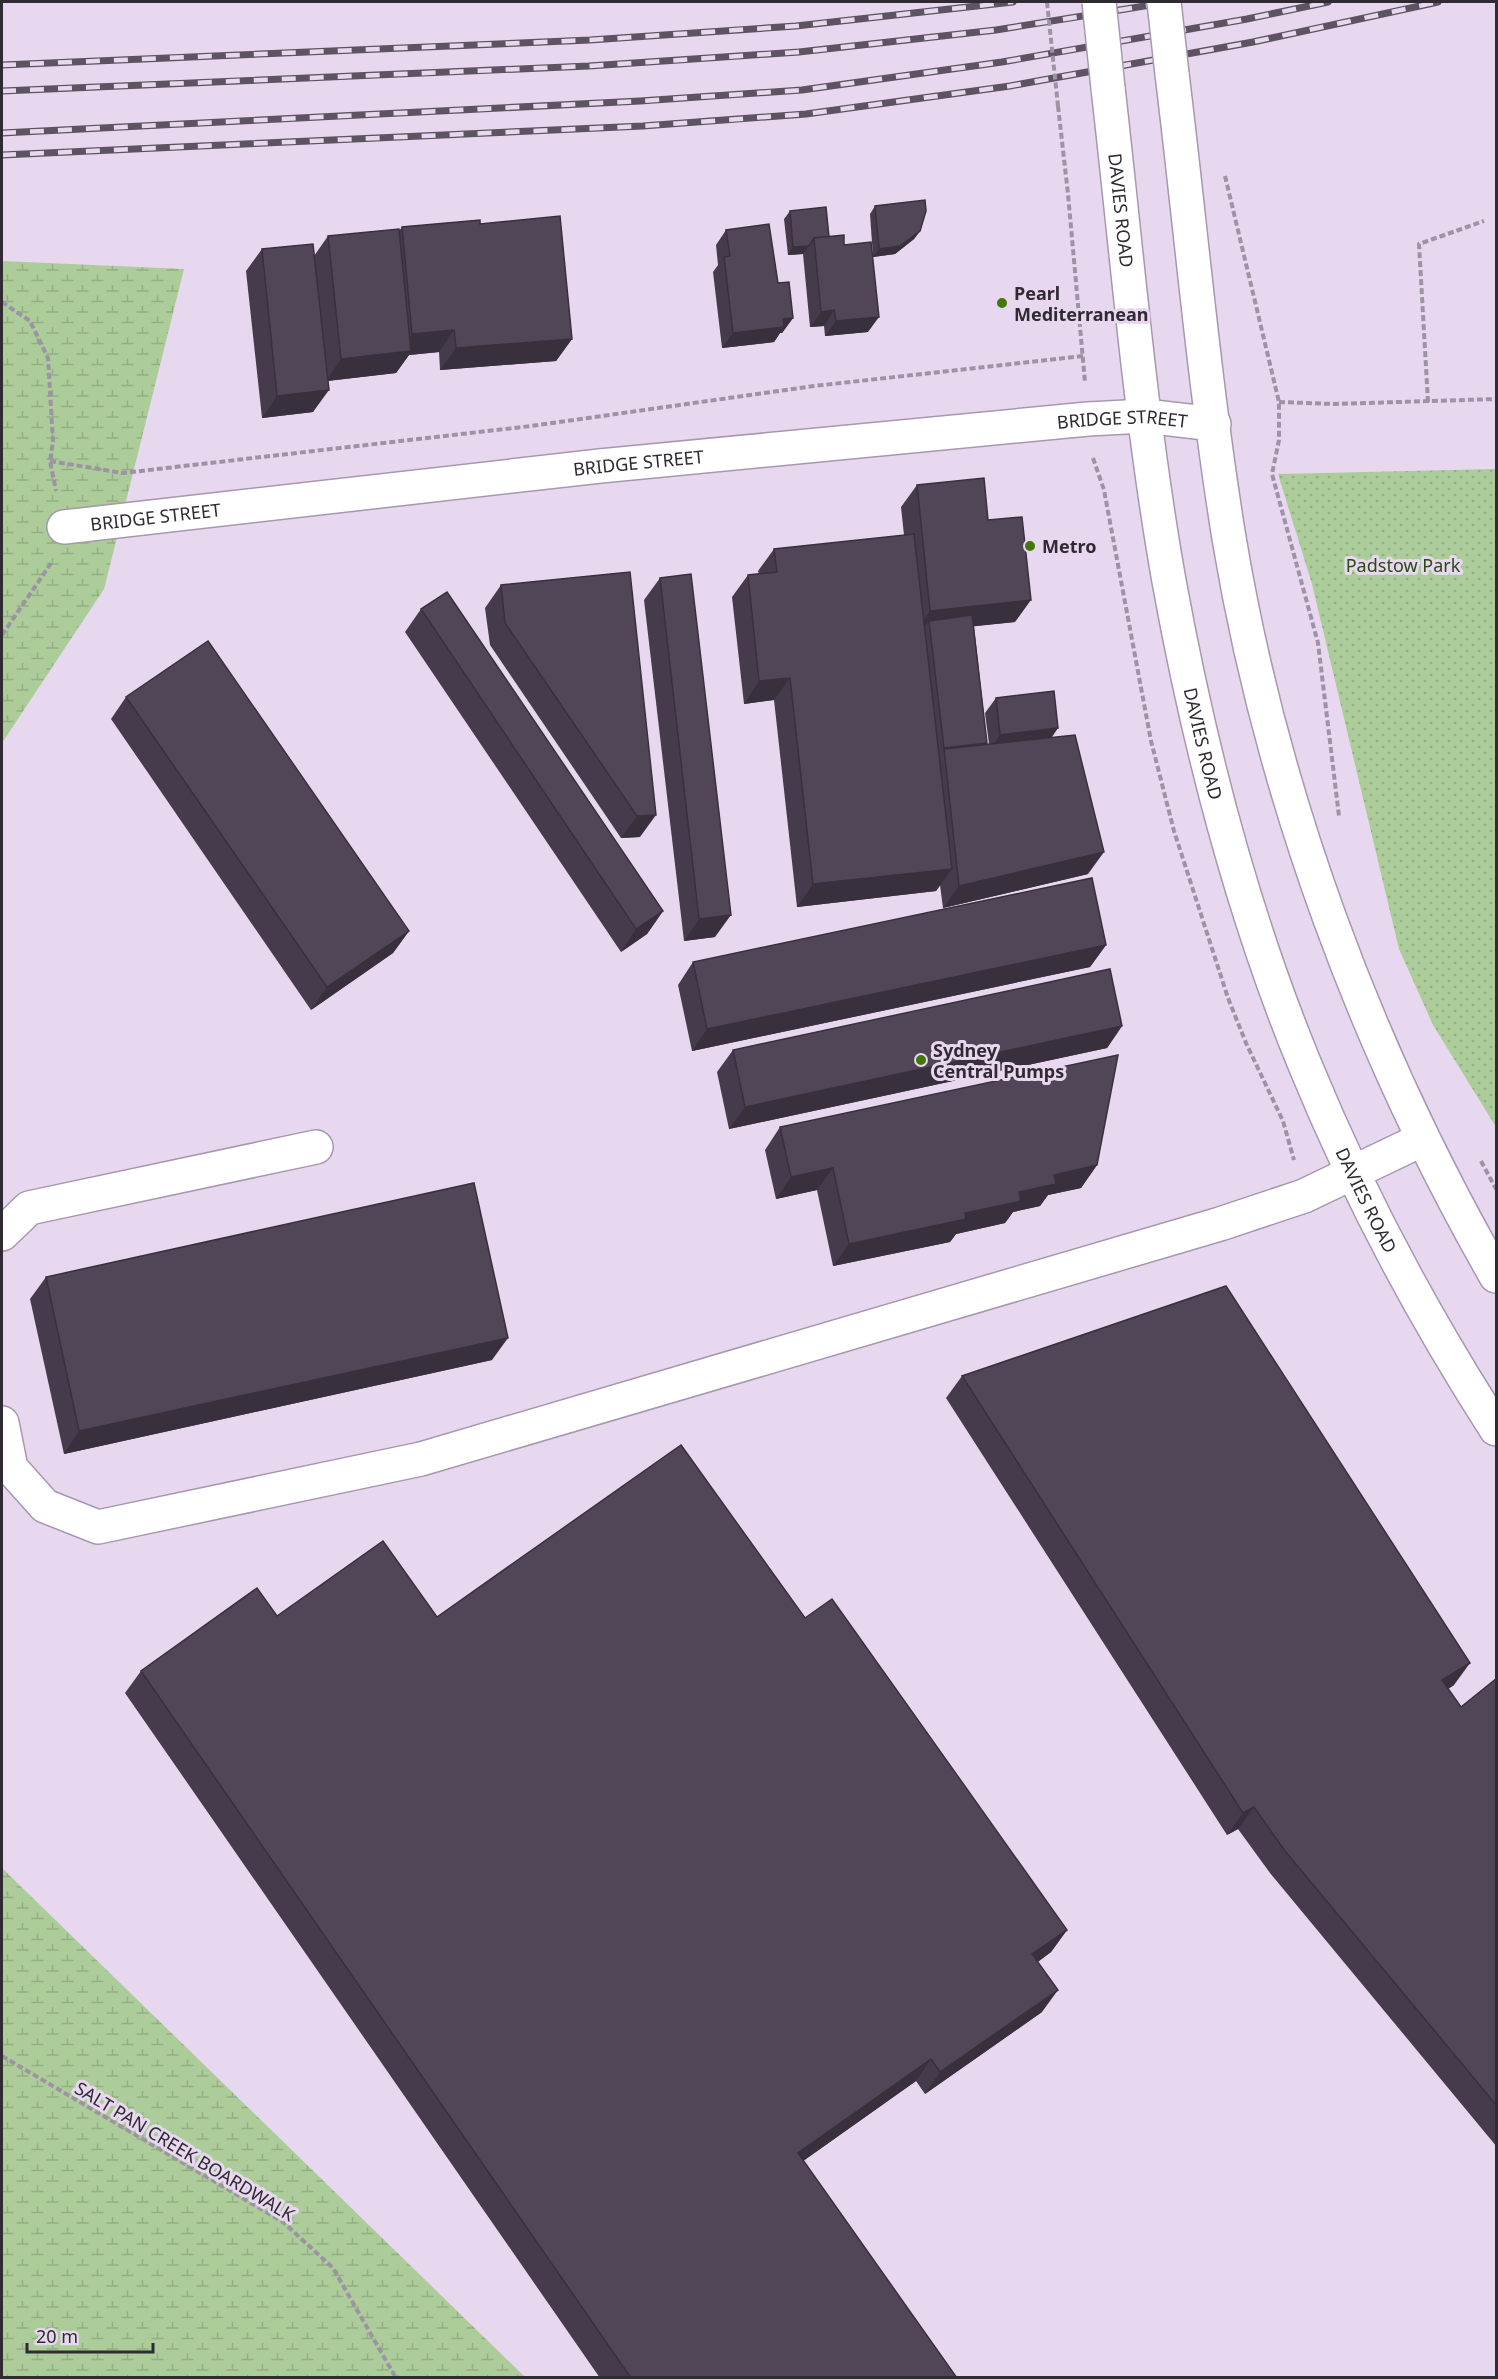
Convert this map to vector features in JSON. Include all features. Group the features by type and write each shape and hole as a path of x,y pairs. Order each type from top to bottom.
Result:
{"main road":[{"name":"DAVIES ROAD","path":"1099,2 1145,416 1166,561 1199,730 1237,874 1267,964 1305,1065 1353,1171 1440,1340 1497,1429"},
{"path":"1164,2 1214,424 1230,538 1243,606 1282,770 1308,855 1347,964 1389,1068 1423,1139 1497,1276"},
{"name":"BRIDGE STREET","path":"64,527 600,466 1089,419 1145,416 1214,424"},
{"path":"2,1423 11,1468 45,1506 98,1527 421,1459 1220,1224 1304,1196 1423,1139"},
{"path":"2,1234 28,1208 316,1147"}],"path":[{"path":"1047,2 1058,106"},
{"path":"1224,170 1280,402 1279,440 1272,474 1318,643 1326,693 1335,797 1342,826"},
{"path":"1428,402 1419,244 1484,221"},
{"path":"2,302 30,321 48,358 53,441 50,461 64,527 51,563 2,634"},
{"path":"50,461 123,473 531,426 814,386 1083,356"},
{"path":"1280,402 1334,404 1497,399"},
{"path":"1480,1159 1497,1189"},
{"name":"SALT PAN CREEK BOARDWALK","path":"2,2056 283,2222 333,2268 396,2378"}],"green space":[{"path":"2,261 184,269 104,589 2,743"},
{"name":"Padstow Park","path":"1496,469 1496,1127 1433,1025 1399,949 1312,584 1278,474"},
{"path":"2,1868 525,2377 2,2377"}],"building":[{"path":"925,200 926,211 920,231 900,246 879,249 875,206"},
{"path":"826,207 829,237 814,238 809,246 793,247 790,211"},
{"path":"560,216 572,339 456,348 454,330 412,334 402,227 480,220 480,224"},
{"path":"769,224 778,283 789,282 793,318 783,319 784,327 733,333 724,257 730,256 726,230"},
{"path":"399,229 411,351 341,359 328,236"},
{"path":"844,235 844,245 871,242 879,317 836,321 834,310 821,312 814,238"},
{"path":"313,244 329,390 277,396 262,249"},
{"path":"984,478 988,520 1022,517 1031,600 930,611 917,485"},
{"path":"914,534 952,869 813,884 790,678 759,681 748,575 777,572 774,549"},
{"path":"630,572 656,815 637,816 505,623 501,585"},
{"path":"691,574 731,915 699,919 660,578"},
{"path":"447,592 663,911 636,929 421,609"},
{"path":"972,615 987,743 944,748 929,621"},
{"path":"208,641 409,931 327,987 126,697"},
{"path":"1054,691 1058,728 1000,735 996,698"},
{"path":"1075,735 1104,852 959,886 944,749"},
{"path":"1092,878 1106,945 707,1029 693,962"},
{"path":"1110,969 1122,1026 745,1107 733,1050"},
{"path":"1118,1055 1097,1165 1054,1175 1056,1184 1019,1192 1021,1201 965,1213 966,1219 849,1244 833,1168 791,1177 780,1127"},
{"path":"474,1183 508,1338 79,1431 46,1277"},
{"path":"1226,1286 1470,1663 1442,1680 1461,1707 1497,1678 1497,2106 1285,1851 1254,1807 1243,1813 962,1376"},
{"path":"681,1445 805,1618 832,1599 1067,1930 1032,1954 1058,1990 940,2072 931,2059 798,2153 957,2378 631,2378 141,1671 257,1588 277,1616 383,1541 437,1617"}],"railway":[{"path":"2,65 590,40 796,26 1013,2"},
{"path":"2,91 589,66 799,52 996,30 1169,2"},
{"path":"2,133 640,101 802,90 1002,62 1247,19 1328,2"},
{"path":"2,155 643,126 806,114 1010,86 1253,42 1438,2"}],"place":[{"name":"Pearl Mediterranean","path":"1002,303"},
{"name":"Metro","path":"1030,546"},
{"name":"Sydney Central Pumps","path":"921,1060"}]}
